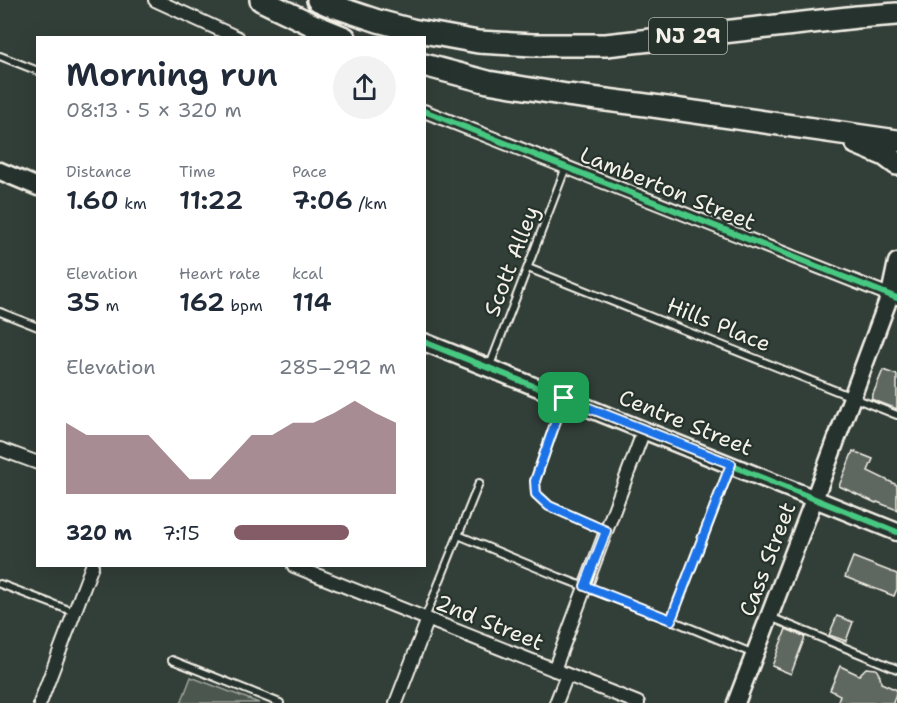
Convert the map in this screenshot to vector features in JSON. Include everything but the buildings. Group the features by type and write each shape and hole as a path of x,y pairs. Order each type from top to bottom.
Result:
{"highway":[{"path":"261,0 340,36"},
{"name":"NJ 29","path":"318,0 412,30 478,42 533,45 606,45 897,14"},
{"path":"364,0 372,6 445,26 478,42"},
{"path":"857,17 897,0"},
{"path":"426,66 488,82 567,95 897,141"},
{"path":"831,132 877,152 897,164"}],"street":[{"path":"155,0 234,36"},
{"name":"Lamberton Street","path":"426,112 895,294"},
{"path":"0,171 36,186"},
{"name":"Cass Street","path":"736,703 852,398 895,294 897,262"},
{"name":"Centre Street","path":"426,343 897,532"},
{"path":"554,670 644,430"},
{"path":"0,449 36,462"},
{"path":"40,703 92,567"},
{"name":"2nd Street","path":"297,567 638,703"},
{"path":"396,703 427,619"},
{"path":"556,703 567,675"}],"lane":[{"path":"0,56 36,70"},
{"name":"Scott Alley","path":"489,368 566,167"},
{"name":"Hills Place","path":"528,268 897,415"},
{"path":"0,312 36,326"},
{"path":"564,398 535,481 536,494 549,506 606,531"},
{"path":"671,620 731,464"},
{"path":"427,619 478,483"},
{"path":"458,535 754,655"},
{"path":"0,584 74,612"},
{"path":"768,616 897,669"},
{"path":"172,660 280,703"}],"shaded area":[{"path":"191,677 259,703 181,703"}],"cycle path":[{"path":"426,112 897,298"},
{"path":"426,343 897,532"}],"route":[{"path":"564,398 731,464 671,620 585,586 606,531 549,506 536,494 535,481 564,398"}]}
